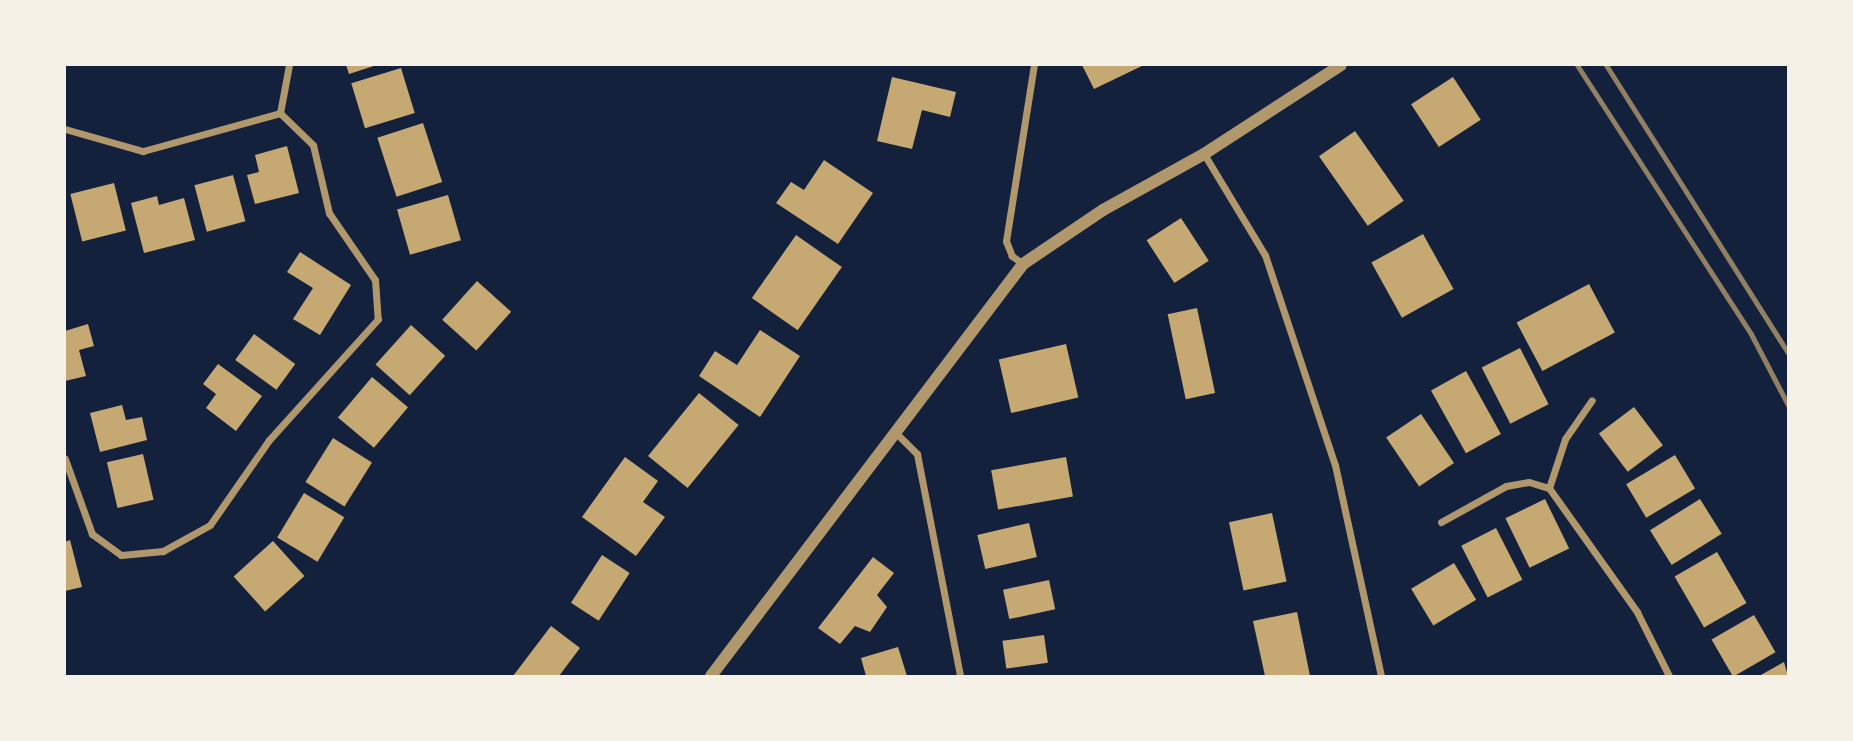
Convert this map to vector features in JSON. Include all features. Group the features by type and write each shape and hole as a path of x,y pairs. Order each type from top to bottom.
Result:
{"street":[{"path":"280,113 289,65"},
{"path":"1024,264 1012,256 1006,241 1034,65"},
{"path":"711,676 898,435 1024,264 1103,210 1204,154 1341,65"},
{"path":"65,129 143,150 280,113"},
{"path":"65,460 92,534 121,555 163,551 210,525 270,440 377,319 375,280 329,214 313,145 280,113"},
{"path":"1204,154 1265,255 1335,465 1381,676"},
{"path":"1549,488 1565,439 1592,401"},
{"path":"898,435 917,454 960,676"},
{"path":"1441,522 1506,486 1529,482 1549,488 1637,612 1669,676"}],"building":[{"path":"346,65 377,65 349,74"},
{"path":"1082,65 1144,65 1094,89"},
{"path":"401,68 415,113 365,128 351,83"},
{"path":"892,77 956,92 950,117 922,110 912,149 877,141"},
{"path":"1453,77 1481,120 1439,147 1411,104"},
{"path":"423,123 442,182 397,197 377,138"},
{"path":"1355,131 1404,201 1368,226 1319,156"},
{"path":"287,146 299,193 255,204 247,175 259,172 255,155"},
{"path":"824,160 873,193 838,244 776,203 791,182 804,190"},
{"path":"233,175 245,221 207,232 194,185"},
{"path":"114,183 126,231 82,241 70,194"},
{"path":"448,195 461,240 410,255 397,210"},
{"path":"157,196 159,205 184,198 195,240 144,253 131,203"},
{"path":"1181,218 1209,261 1174,283 1147,240"},
{"path":"1423,234 1454,289 1402,318 1371,263"},
{"path":"796,235 842,267 798,330 752,298"},
{"path":"300,252 351,285 320,335 293,319 313,288 287,272"},
{"path":"477,281 511,312 476,350 442,320"},
{"path":"1589,284 1615,333 1542,371 1517,322"},
{"path":"1197,308 1215,393 1186,399 1168,314"},
{"path":"88,324 94,346 79,350 86,376 65,381 65,331"},
{"path":"411,325 445,356 410,395 376,364"},
{"path":"760,330 800,356 760,417 699,376 715,351 737,365"},
{"path":"254,334 295,364 276,390 235,360"},
{"path":"1066,344 1078,398 1011,413 999,360"},
{"path":"1520,348 1549,404 1510,424 1482,368"},
{"path":"218,364 262,396 236,431 206,408 216,394 203,384"},
{"path":"1466,371 1501,434 1466,453 1431,390"},
{"path":"372,377 408,407 374,448 338,418"},
{"path":"699,393 739,425 688,488 648,456"},
{"path":"122,405 126,420 142,417 147,440 100,452 90,413"},
{"path":"1634,407 1663,445 1628,472 1599,433"},
{"path":"1421,414 1454,463 1419,486 1386,437"},
{"path":"333,438 372,462 344,506 305,482"},
{"path":"143,454 154,500 118,508 107,462"},
{"path":"1675,455 1695,488 1646,518 1626,484"},
{"path":"625,457 658,481 643,502 665,517 636,556 582,517"},
{"path":"1066,457 1073,496 998,510 991,470"},
{"path":"304,493 344,517 318,562 277,538"},
{"path":"1545,499 1569,548 1530,568 1505,518"},
{"path":"1700,499 1722,534 1672,565 1650,530"},
{"path":"1272,513 1287,581 1244,591 1229,522"},
{"path":"1029,523 1037,557 985,569 977,535"},
{"path":"1496,528 1522,580 1488,597 1461,546"},
{"path":"70,540 82,587 65,591 65,542"},
{"path":"273,541 304,576 265,611 234,576"},
{"path":"1717,552 1746,603 1704,628 1675,576"},
{"path":"602,555 630,573 599,621 571,603"},
{"path":"873,557 894,573 877,595 887,607 870,632 855,626 840,644 818,628"},
{"path":"1454,563 1476,600 1433,626 1411,589"},
{"path":"1049,580 1055,609 1009,619 1003,590"},
{"path":"1297,612 1310,676 1265,676 1253,621"},
{"path":"1754,615 1776,652 1733,676 1712,640"},
{"path":"551,626 580,648 559,676 513,676"},
{"path":"1044,635 1048,663 1006,669 1002,641"},
{"path":"898,647 907,676 866,676 861,658"},
{"path":"1784,662 1788,676 1759,676"}],"railway":[{"path":"1577,65 1751,334 1788,405"},
{"path":"1606,65 1788,353"}]}
